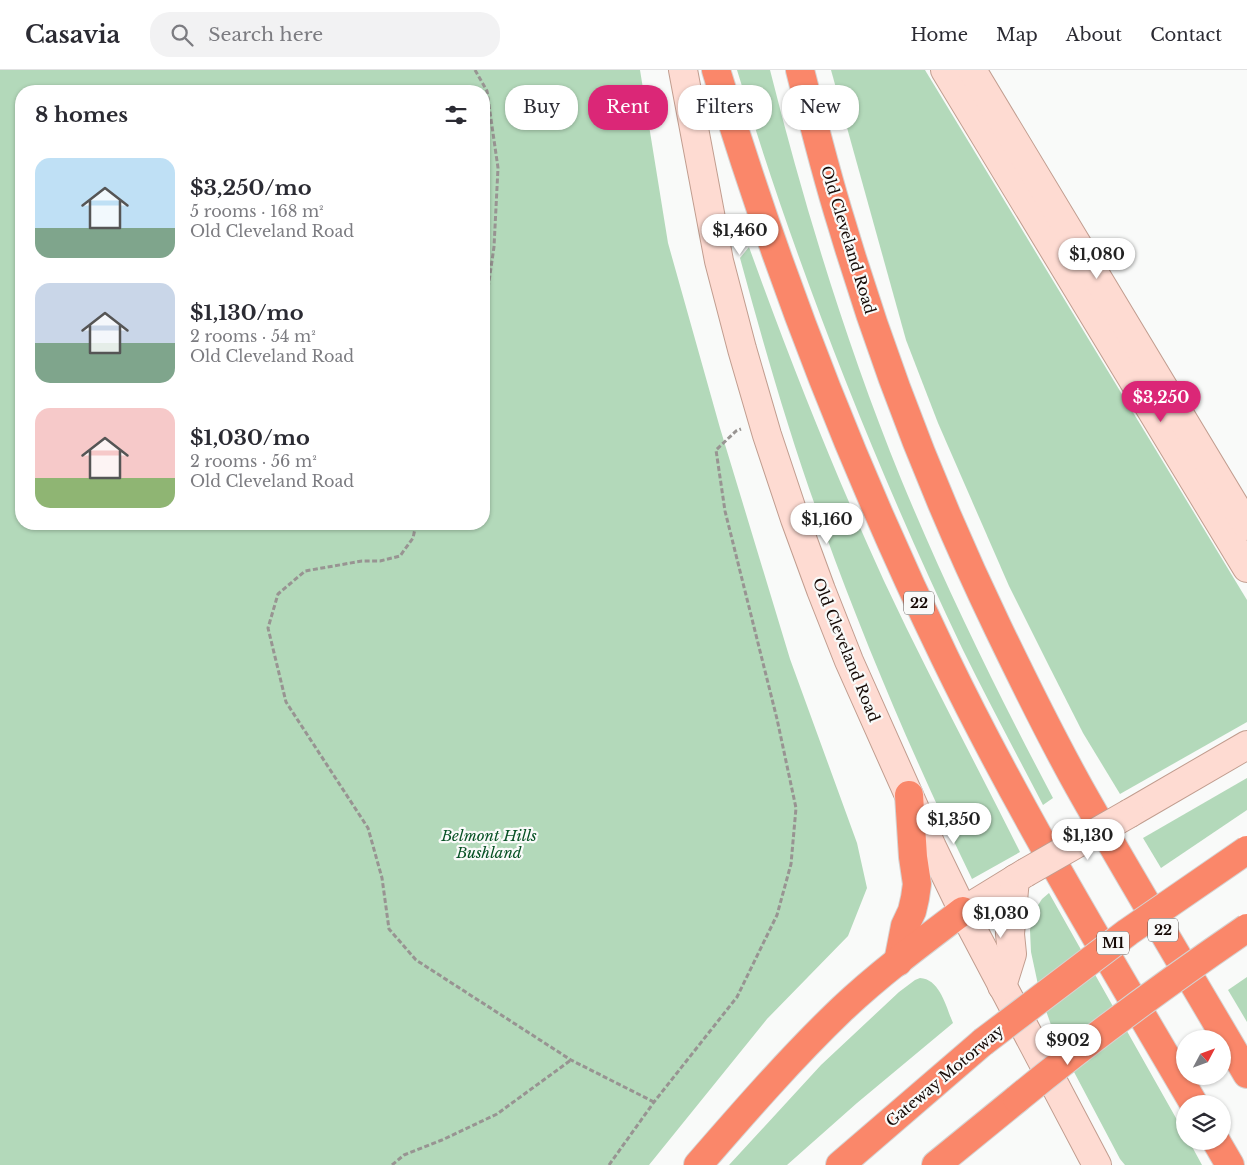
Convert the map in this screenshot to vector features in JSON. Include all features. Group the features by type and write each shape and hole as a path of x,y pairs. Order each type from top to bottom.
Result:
{"highway":[{"name":"22","path":"716,70 765,223 799,318 840,421 909,583 949,667 1025,815 1189,1095"},
{"name":"Old Cleveland Road","path":"800,70 840,217 868,307 896,388 960,545 998,626 1078,785 1247,1074"},
{"path":"898,962 905,926 916,898 917,884 913,857 909,795"},
{"name":"Gateway Motorway","path":"840,1165 983,1042 1128,932 1247,850"},
{"path":"698,1165 756,1099 843,1009 898,962 963,912"},
{"path":"936,1165 1078,1049 1163,986 1247,928"},
{"path":"1221,1150 1230,1165"}],"main road":[{"name":"Old Cleveland Road","path":"683,70 719,262 742,349 762,419 821,590 849,661 963,912 1097,1165"},
{"path":"945,70 1247,568"},
{"path":"972,70 1247,526"},
{"path":"963,912 1020,876 1247,745"},
{"path":"1002,986 1012,954 1010,934 1020,876"}],"path":[{"path":"475,70 484,85"},
{"path":"490,112 498,168 494,247 490,275"},
{"path":"609,1165 654,1102 737,997 777,915 791,864 796,808 777,719 725,511 716,450 736,431 762,419"},
{"path":"415,530 413,538 400,556 380,561 362,561 305,571 278,594 268,628 286,702 368,828 382,878 389,929 416,960 572,1060 654,1102"},
{"path":"392,1165 404,1155 442,1140 497,1114 572,1060"}],"green space":[{"name":"Belmont Hills Bushland","path":"0,70 640,70 642,85 588,85 588,130 650,130 668,243 720,428 790,659 857,843 867,888 848,936 767,1019 649,1165 0,1165"},
{"path":"737,70 770,70 782,115 782,130 786,130 828,277 881,429 918,520 954,600 1012,720 1053,798 1043,805 962,648 929,578 868,435 811,291 756,130 772,130 772,85 742,85"},
{"path":"831,70 925,70 1247,600 1247,722 1120,794 1083,733 1009,586 938,423 906,340 848,130 859,130 859,85 835,85"},
{"path":"749,247 813,416 884,581 1020,852 972,879 932,793 858,619 800,463 740,258"},
{"path":"1247,778 1247,810 1161,868 1143,838"},
{"path":"1049,893 1176,1118 1176,1150 1194,1150 1202,1165 1125,1165 1120,1159 1055,1036 1040,994 1031,952 1030,930 1033,913 1042,899"},
{"path":"1247,977 1247,1022 1228,990"},
{"path":"920,978 933,983 937,988 953,1023 857,1103 787,1165 729,1165 821,1065 899,992"}]}
